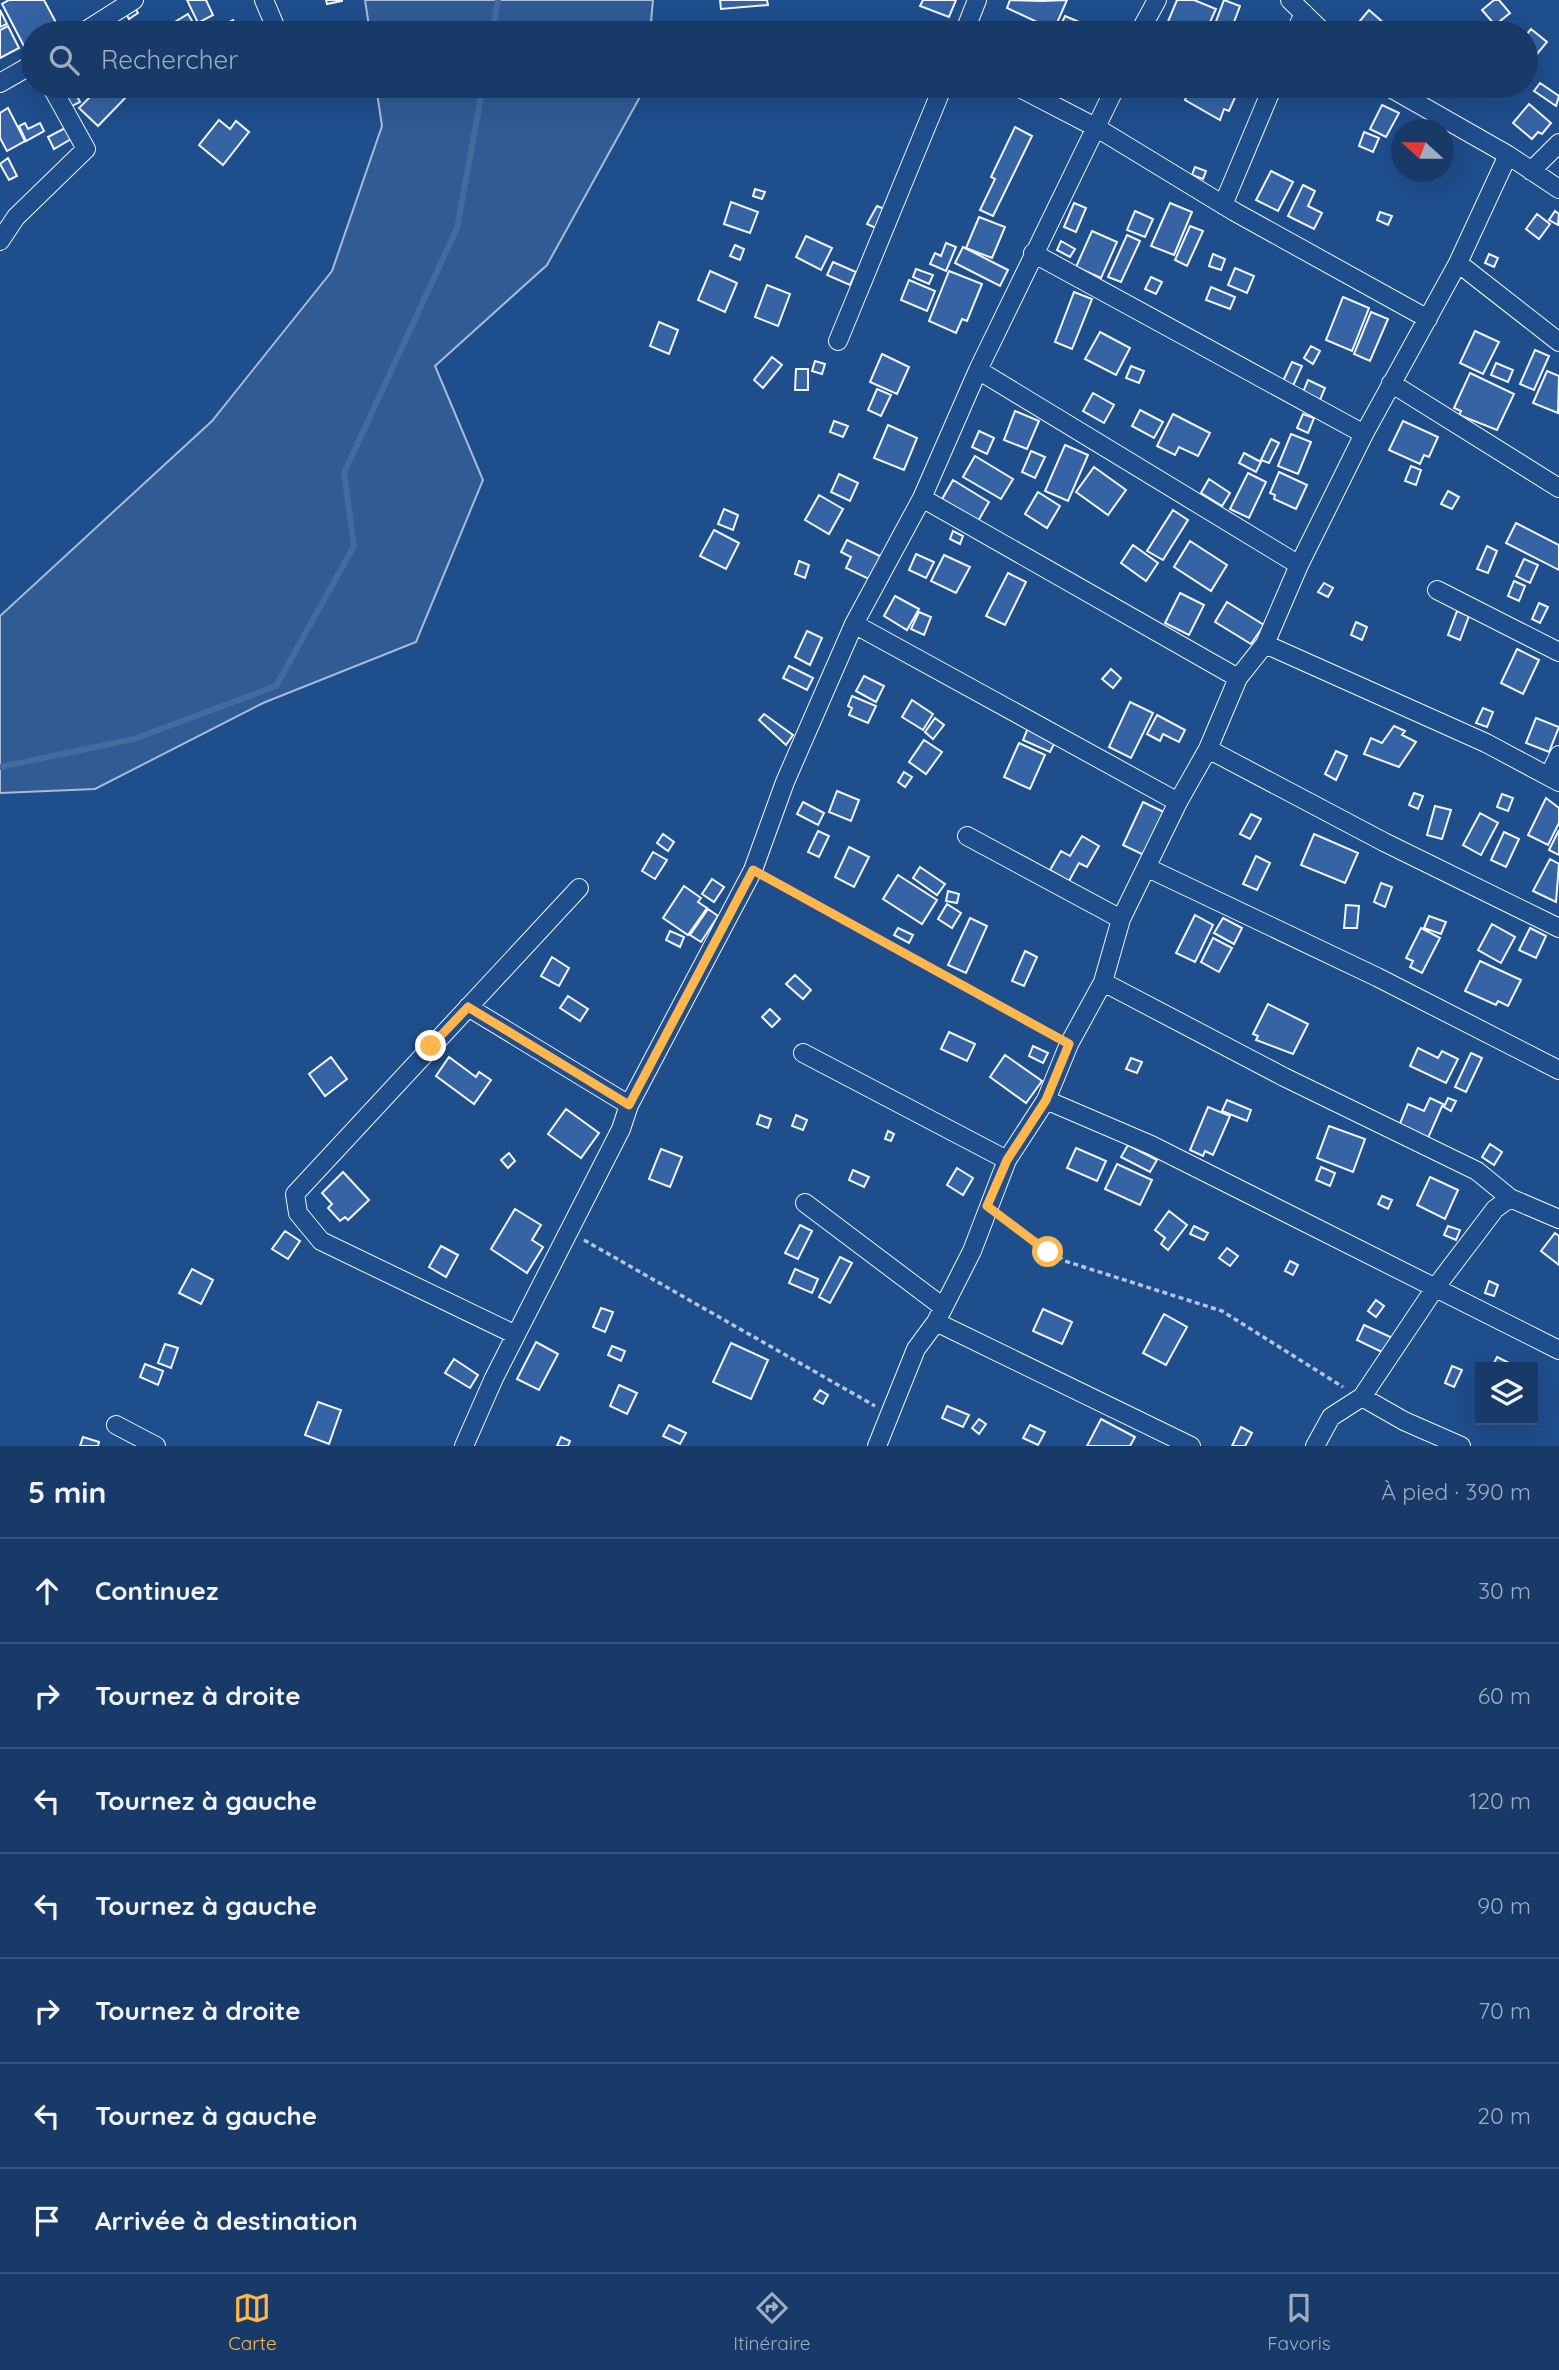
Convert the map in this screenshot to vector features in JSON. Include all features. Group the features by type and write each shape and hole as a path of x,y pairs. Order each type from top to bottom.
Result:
{"street":[{"path":"101,21 134,0"},
{"path":"264,0 273,21"},
{"path":"969,21 977,0"},
{"path":"1146,21 1157,0"},
{"path":"1290,0 1312,21"},
{"path":"1300,21 1304,13"},
{"path":"0,83 21,71"},
{"path":"0,241 16,217 86,149 58,98"},
{"path":"838,341 938,98"},
{"path":"1039,98 1097,128 1223,205 1428,319"},
{"path":"464,1446 516,1335 621,1129 629,1105 753,870 785,782 854,624 922,498 1032,253 1110,98"},
{"path":"1223,205 1268,98"},
{"path":"1408,98 1508,155 1559,189"},
{"path":"1531,171 1559,143"},
{"path":"877,1446 916,1349 940,1314 972,1251 987,1206 1007,1160 1046,1100 1069,1044 1103,982 1121,919 1178,802 1208,749 1237,678 1265,644 1299,565 1364,434 1458,263 1508,155"},
{"path":"1032,253 1364,434"},
{"path":"1458,263 1559,342"},
{"path":"978,370 1299,565"},
{"path":"1391,383 1559,488"},
{"path":"922,498 1237,678"},
{"path":"1437,590 1559,652"},
{"path":"854,624 1178,802"},
{"path":"1265,644 1486,743 1554,779 1559,755"},
{"path":"1208,749 1384,842 1559,928"},
{"path":"967,836 1121,919"},
{"path":"1148,868 1377,977 1559,1070"},
{"path":"516,1335 321,1241 298,1213 295,1194 579,888"},
{"path":"1103,982 1284,1077 1476,1171 1510,1198 1559,1219"},
{"path":"468,1007 629,1105"},
{"path":"803,1053 1007,1160"},
{"path":"1046,1100 1151,1145 1559,1350"},
{"path":"1315,1446 1331,1416 1362,1397 1435,1289 1495,1209 1510,1198"},
{"path":"805,1203 940,1314 1191,1446"},
{"path":"1362,1397 1461,1446"},
{"path":"116,1426 156,1446"}],"path":[{"path":"753,870 1069,1044"},
{"path":"987,1206 1065,1261 1222,1311 1362,1397"},
{"path":"569,1231 889,1414"}],"shaded area":[{"path":"365,0 653,0 651,21 368,21"},
{"path":"378,98 639,98 547,265 435,366 483,480 416,642 263,703 95,789 0,793 0,616 212,421 332,271 382,126"}],"building":[{"path":"9,0 44,0 55,21 21,21 21,40 2,4"},
{"path":"187,0 206,0 213,15 197,21"},
{"path":"326,0 342,0 342,1 327,4"},
{"path":"720,0 767,0 768,5 721,9"},
{"path":"923,0 956,0 949,17 920,6"},
{"path":"1010,0 1067,0 1058,21 1035,21 1007,8"},
{"path":"1177,0 1194,0 1216,9 1210,21 1168,21"},
{"path":"1224,0 1240,6 1234,21 1216,21"},
{"path":"1494,0 1499,0 1510,13 1500,21 1492,21 1482,10"},
{"path":"134,6 138,13 129,19 125,12"},
{"path":"0,10 7,24 0,27"},
{"path":"1369,10 1382,21 1360,21"},
{"path":"188,14 192,21 177,21"},
{"path":"1065,16 1077,21 1063,21"},
{"path":"8,26 19,48 0,58 0,30"},
{"path":"1538,35 1547,42 1538,53"},
{"path":"1540,83 1559,96 1556,106 1538,94"},
{"path":"63,98 78,98 80,102 68,108"},
{"path":"89,98 125,98 98,126 79,108"},
{"path":"1235,98 1229,111 1224,109 1220,120 1185,100"},
{"path":"1529,104 1551,123 1542,134 1538,132 1532,139 1513,123"},
{"path":"1382,105 1399,113 1396,119 1391,119 1391,128 1386,137 1370,129"},
{"path":"8,108 25,141 7,151 0,138 0,113"},
{"path":"219,120 230,129 236,121 249,132 223,165 199,145"},
{"path":"25,123 28,129 40,123 44,131 26,141 19,126"},
{"path":"1015,127 1032,136 993,216 980,210 995,179 991,177"},
{"path":"65,128 71,139 54,149 48,137"},
{"path":"1364,132 1379,138 1373,152 1359,146"},
{"path":"8,158 17,176 9,180 0,164"},
{"path":"1195,167 1206,171 1203,179 1192,175"},
{"path":"1271,171 1293,182 1278,211 1256,200"},
{"path":"1303,185 1315,191 1308,206 1322,213 1314,229 1288,216"},
{"path":"755,189 765,192 762,199 753,196"},
{"path":"731,202 758,212 750,233 724,224"},
{"path":"1074,203 1086,208 1076,232 1064,227"},
{"path":"1170,203 1192,212 1174,255 1151,246"},
{"path":"877,206 887,210 878,229 867,224"},
{"path":"1135,211 1153,219 1145,237 1127,230"},
{"path":"1555,211 1559,214 1558,225 1549,220"},
{"path":"1380,212 1392,216 1388,225 1377,220"},
{"path":"1537,214 1550,224 1539,239 1526,229"},
{"path":"979,217 1005,227 992,258 966,248"},
{"path":"1190,226 1203,231 1187,266 1175,260"},
{"path":"1092,231 1117,242 1101,278 1076,267"},
{"path":"1127,235 1140,241 1121,282 1108,277"},
{"path":"806,236 832,248 821,270 796,257"},
{"path":"1061,241 1075,249 1070,257 1057,250"},
{"path":"946,243 956,247 946,271 930,264 935,253 941,256"},
{"path":"735,245 744,249 740,260 730,256"},
{"path":"963,247 1008,270 1000,286 955,263"},
{"path":"1213,254 1225,259 1221,270 1209,266"},
{"path":"1489,254 1498,258 1494,267 1485,263"},
{"path":"833,262 856,272 850,285 827,275"},
{"path":"1235,268 1254,276 1247,293 1228,285"},
{"path":"916,269 933,275 929,284 913,277"},
{"path":"710,271 737,283 725,312 698,300"},
{"path":"949,271 982,284 967,321 962,319 956,333 929,321"},
{"path":"1151,277 1162,282 1156,294 1145,289"},
{"path":"909,280 935,291 927,311 901,300"},
{"path":"767,285 790,294 778,326 755,317"},
{"path":"1211,287 1235,297 1230,309 1206,300"},
{"path":"1074,292 1092,299 1072,349 1055,342"},
{"path":"1343,297 1369,308 1352,351 1326,340"},
{"path":"1371,312 1388,319 1370,361 1354,354"},
{"path":"659,322 678,330 669,354 650,346"},
{"path":"1475,331 1499,342 1483,374 1460,363"},
{"path":"1100,332 1130,348 1116,375 1085,359"},
{"path":"1311,346 1320,351 1313,364 1304,358"},
{"path":"1535,350 1549,356 1534,390 1520,384"},
{"path":"882,354 909,367 897,394 870,382"},
{"path":"772,357 782,365 763,388 754,380"},
{"path":"815,361 825,364 822,374 812,371"},
{"path":"1292,362 1302,366 1292,388 1282,383"},
{"path":"1496,363 1513,370 1508,382 1491,375"},
{"path":"1131,366 1144,371 1139,383 1126,378"},
{"path":"796,369 808,369 808,390 795,390"},
{"path":"1547,371 1559,376 1558,413 1533,403"},
{"path":"1470,373 1514,394 1497,430 1459,415 1461,411 1454,408"},
{"path":"1308,380 1325,388 1320,400 1303,392"},
{"path":"877,389 891,395 881,416 868,410"},
{"path":"1093,393 1114,405 1104,423 1083,411"},
{"path":"1140,410 1163,422 1154,438 1132,426"},
{"path":"1015,411 1039,421 1027,449 1004,440"},
{"path":"1173,414 1210,433 1198,456 1179,447 1175,455 1157,446"},
{"path":"1303,414 1314,418 1308,433 1297,428"},
{"path":"834,421 848,426 843,437 830,432"},
{"path":"1403,421 1438,437 1429,457 1424,455 1420,464 1389,450"},
{"path":"888,425 917,438 904,470 874,458"},
{"path":"979,431 994,438 987,454 972,447"},
{"path":"1291,434 1311,442 1298,474 1278,466"},
{"path":"1271,439 1279,443 1269,463 1261,460"},
{"path":"1065,445 1088,455 1068,501 1045,491"},
{"path":"1031,451 1045,457 1035,478 1022,472"},
{"path":"1244,453 1261,462 1256,472 1239,463"},
{"path":"975,456 1013,479 1001,499 963,477"},
{"path":"1411,466 1421,470 1416,485 1405,481"},
{"path":"1094,467 1126,490 1108,515 1076,492"},
{"path":"1279,472 1307,485 1296,509 1274,499 1275,495 1270,493"},
{"path":"1248,473 1266,482 1249,518 1230,509"},
{"path":"839,474 858,483 850,501 831,492"},
{"path":"1209,479 1230,493 1222,506 1201,493"},
{"path":"953,480 989,502 977,523 941,501"},
{"path":"1448,491 1459,497 1452,509 1441,504"},
{"path":"1038,492 1060,506 1047,528 1025,514"},
{"path":"819,495 843,509 829,534 805,520"},
{"path":"724,509 738,515 733,530 718,524"},
{"path":"1173,510 1188,520 1163,560 1147,551"},
{"path":"1516,523 1559,545 1559,570 1506,543"},
{"path":"714,530 739,543 726,569 700,556"},
{"path":"953,531 963,536 960,544 950,539"},
{"path":"847,540 884,558 873,581 846,568 851,557 841,552"},
{"path":"1190,541 1227,565 1211,591 1174,567"},
{"path":"1133,545 1158,563 1146,581 1121,563"},
{"path":"1487,546 1497,551 1488,573 1477,569"},
{"path":"916,554 934,562 926,578 909,570"},
{"path":"944,555 970,567 956,593 931,581"},
{"path":"1524,559 1538,565 1530,583 1516,576"},
{"path":"799,561 809,565 805,578 795,574"},
{"path":"1008,573 1026,582 1005,625 986,616"},
{"path":"1514,581 1525,586 1519,601 1508,596"},
{"path":"1324,583 1333,588 1328,597 1318,592"},
{"path":"1180,593 1204,605 1189,635 1165,623"},
{"path":"895,596 919,609 907,630 884,616"},
{"path":"1227,602 1264,625 1251,644 1215,622"},
{"path":"1539,603 1548,607 1540,623 1532,619"},
{"path":"1457,611 1469,616 1460,640 1448,635"},
{"path":"919,612 931,617 924,635 911,629"},
{"path":"1356,622 1367,627 1362,640 1351,635"},
{"path":"807,631 822,638 810,665 795,657"},
{"path":"1517,649 1539,660 1523,694 1501,683"},
{"path":"789,666 813,678 807,690 783,678"},
{"path":"1111,669 1121,678 1113,688 1102,679"},
{"path":"864,676 884,686 876,702 856,691"},
{"path":"852,696 876,706 868,723 849,715 852,708 848,706"},
{"path":"912,700 933,714 923,730 902,717"},
{"path":"1130,702 1153,713 1131,758 1109,747"},
{"path":"1483,708 1493,712 1487,727 1476,723"},
{"path":"764,714 793,735 786,745 759,720"},
{"path":"1157,715 1185,730 1179,742 1163,734 1160,741 1147,734"},
{"path":"935,718 944,725 933,739 925,732"},
{"path":"1536,718 1559,727 1549,752 1526,743"},
{"path":"1030,723 1058,736 1050,752 1023,740"},
{"path":"1394,726 1405,731 1402,735 1416,742 1399,767 1364,754 1371,738 1382,743"},
{"path":"924,740 942,752 926,774 909,762"},
{"path":"1019,743 1045,755 1030,789 1004,777"},
{"path":"1336,751 1347,756 1336,780 1325,774"},
{"path":"904,772 912,777 905,787 898,782"},
{"path":"837,791 859,800 851,821 829,812"},
{"path":"1414,793 1423,796 1418,809 1409,805"},
{"path":"1502,794 1513,798 1508,811 1497,807"},
{"path":"1546,798 1559,808 1559,823 1548,845 1528,835"},
{"path":"803,802 824,813 818,825 797,814"},
{"path":"1143,802 1170,815 1150,858 1123,845"},
{"path":"1435,806 1451,810 1442,839 1427,835"},
{"path":"1480,813 1498,823 1481,855 1463,845"},
{"path":"1251,814 1261,819 1250,839 1240,834"},
{"path":"1559,830 1559,855 1549,850"},
{"path":"818,831 829,836 819,857 808,852"},
{"path":"1504,832 1519,839 1506,867 1491,860"},
{"path":"663,834 674,842 668,851 657,843"},
{"path":"1314,834 1358,853 1345,883 1301,865"},
{"path":"1082,836 1099,846 1087,867 1079,863 1069,881 1050,870 1061,851 1070,856"},
{"path":"849,847 869,857 854,887 835,877"},
{"path":"653,852 667,860 655,879 642,871"},
{"path":"1256,856 1270,863 1257,890 1243,884"},
{"path":"1550,859 1559,864 1556,902 1533,891"},
{"path":"920,867 945,884 937,895 913,878"},
{"path":"898,875 937,900 922,924 883,899"},
{"path":"712,879 724,887 714,902 702,894"},
{"path":"1381,883 1392,887 1385,907 1374,902"},
{"path":"684,886 701,898 698,902 707,908 688,935 663,918"},
{"path":"948,891 959,894 957,903 946,901"},
{"path":"947,904 961,913 952,928 938,919"},
{"path":"1346,905 1359,906 1357,928 1344,928"},
{"path":"708,909 718,916 701,942 690,935"},
{"path":"1195,915 1213,925 1195,962 1176,953"},
{"path":"1429,916 1446,922 1441,934 1424,928"},
{"path":"970,918 987,926 966,973 948,965"},
{"path":"1223,918 1242,928 1234,944 1214,933"},
{"path":"1492,924 1515,937 1501,963 1478,950"},
{"path":"898,928 913,935 909,943 894,935"},
{"path":"1421,928 1440,938 1422,973 1410,967 1413,961 1406,958"},
{"path":"1530,928 1546,936 1536,958 1519,950"},
{"path":"670,931 684,937 680,947 666,940"},
{"path":"1213,938 1232,948 1219,972 1201,962"},
{"path":"1025,951 1037,957 1024,986 1012,981"},
{"path":"552,957 569,968 559,986 541,976"},
{"path":"1480,961 1521,980 1508,1006 1498,1001 1496,1005 1465,991"},
{"path":"795,975 811,990 803,999 786,984"},
{"path":"568,996 588,1009 580,1021 560,1008"},
{"path":"1268,1004 1308,1024 1293,1054 1256,1040 1258,1036 1253,1034"},
{"path":"770,1009 780,1019 772,1027 762,1017"},
{"path":"949,1032 975,1044 967,1061 941,1049"},
{"path":"1033,1046 1048,1053 1043,1063 1029,1056"},
{"path":"1418,1048 1438,1058 1442,1051 1458,1059 1446,1083 1410,1066"},
{"path":"1471,1053 1482,1058 1466,1092 1455,1087"},
{"path":"1005,1055 1042,1081 1026,1103 990,1077"},
{"path":"331,1057 347,1079 325,1096 309,1074"},
{"path":"449,1057 476,1077 479,1072 491,1080 474,1104 436,1076"},
{"path":"1131,1058 1142,1062 1137,1073 1126,1069"},
{"path":"1430,1098 1443,1104 1428,1138 1399,1126 1408,1104 1424,1111"},
{"path":"1448,1098 1456,1101 1451,1111 1444,1107"},
{"path":"1227,1100 1251,1110 1247,1121 1222,1111"},
{"path":"1208,1107 1230,1116 1213,1155 1205,1151 1203,1156 1190,1150"},
{"path":"566,1109 599,1133 581,1158 548,1134"},
{"path":"760,1115 771,1119 768,1128 757,1124"},
{"path":"796,1115 807,1120 803,1130 792,1126"},
{"path":"1329,1126 1365,1139 1353,1172 1317,1158"},
{"path":"888,1131 894,1134 891,1141 885,1139"},
{"path":"1490,1144 1502,1152 1494,1165 1482,1157"},
{"path":"1128,1145 1157,1160 1150,1172 1121,1157"},
{"path":"1076,1148 1106,1161 1097,1181 1067,1168"},
{"path":"661,1149 682,1157 670,1187 649,1179"},
{"path":"509,1153 515,1161 508,1168 501,1160"},
{"path":"1117,1164 1152,1180 1140,1205 1105,1189"},
{"path":"1321,1167 1335,1173 1330,1186 1316,1180"},
{"path":"957,1168 973,1178 963,1195 947,1185"},
{"path":"853,1170 869,1177 864,1187 849,1180"},
{"path":"343,1172 369,1200 348,1220 345,1217 340,1221 328,1208 332,1204 322,1193"},
{"path":"1430,1177 1458,1190 1445,1219 1417,1205"},
{"path":"1382,1196 1392,1200 1388,1209 1378,1204"},
{"path":"515,1209 541,1225 532,1240 543,1247 527,1273 491,1249"},
{"path":"1169,1211 1187,1225 1168,1250 1161,1244 1165,1238 1155,1230"},
{"path":"800,1225 812,1231 798,1259 785,1253"},
{"path":"1194,1226 1208,1233 1204,1240 1190,1234"},
{"path":"1448,1226 1460,1230 1456,1240 1444,1235"},
{"path":"285,1231 300,1241 288,1259 272,1249"},
{"path":"1555,1233 1559,1236 1559,1265 1541,1251"},
{"path":"441,1246 458,1255 446,1277 429,1267"},
{"path":"1227,1248 1238,1256 1230,1266 1219,1258"},
{"path":"840,1257 852,1263 830,1303 819,1297"},
{"path":"1290,1261 1298,1265 1293,1275 1285,1271"},
{"path":"192,1269 213,1280 201,1304 179,1293"},
{"path":"795,1269 818,1279 812,1293 789,1283"},
{"path":"1489,1281 1498,1285 1494,1296 1485,1293"},
{"path":"1376,1300 1384,1306 1376,1317 1368,1311"},
{"path":"601,1308 613,1312 605,1332 593,1327"},
{"path":"1043,1309 1072,1322 1062,1344 1033,1331"},
{"path":"1164,1314 1187,1327 1166,1365 1143,1353"},
{"path":"1364,1325 1395,1339 1388,1355 1357,1340"},
{"path":"536,1342 558,1354 539,1390 517,1379"},
{"path":"731,1343 768,1360 751,1399 713,1382"},
{"path":"165,1344 178,1348 171,1368 158,1363"},
{"path":"612,1346 625,1351 621,1361 608,1355"},
{"path":"1497,1357 1507,1362 1494,1362"},
{"path":"454,1359 478,1375 470,1388 445,1373"},
{"path":"145,1364 163,1371 158,1385 140,1377"},
{"path":"1452,1366 1462,1370 1454,1387 1445,1383"},
{"path":"619,1385 637,1393 627,1414 610,1406"},
{"path":"820,1390 828,1395 823,1404 814,1399"},
{"path":"318,1402 341,1410 329,1444 305,1435"},
{"path":"947,1406 969,1415 963,1427 942,1418"},
{"path":"979,1419 986,1424 979,1434 972,1428"},
{"path":"1101,1419 1135,1437 1130,1446 1087,1446"},
{"path":"669,1425 686,1433 680,1444 663,1436"},
{"path":"1030,1425 1045,1432 1038,1445 1023,1438"},
{"path":"1241,1427 1252,1433 1245,1446 1232,1446"},
{"path":"83,1437 99,1442 98,1446 80,1446"},
{"path":"561,1437 570,1441 568,1446 557,1446"}],"waterway":[{"path":"494,21 498,0"},
{"path":"0,767 134,739 276,686 354,546 344,473 457,228 481,98"}],"route":[{"path":"431,1046 468,1007 629,1105 753,870 1069,1044 1046,1100 1007,1160 987,1206 1048,1252"}]}
